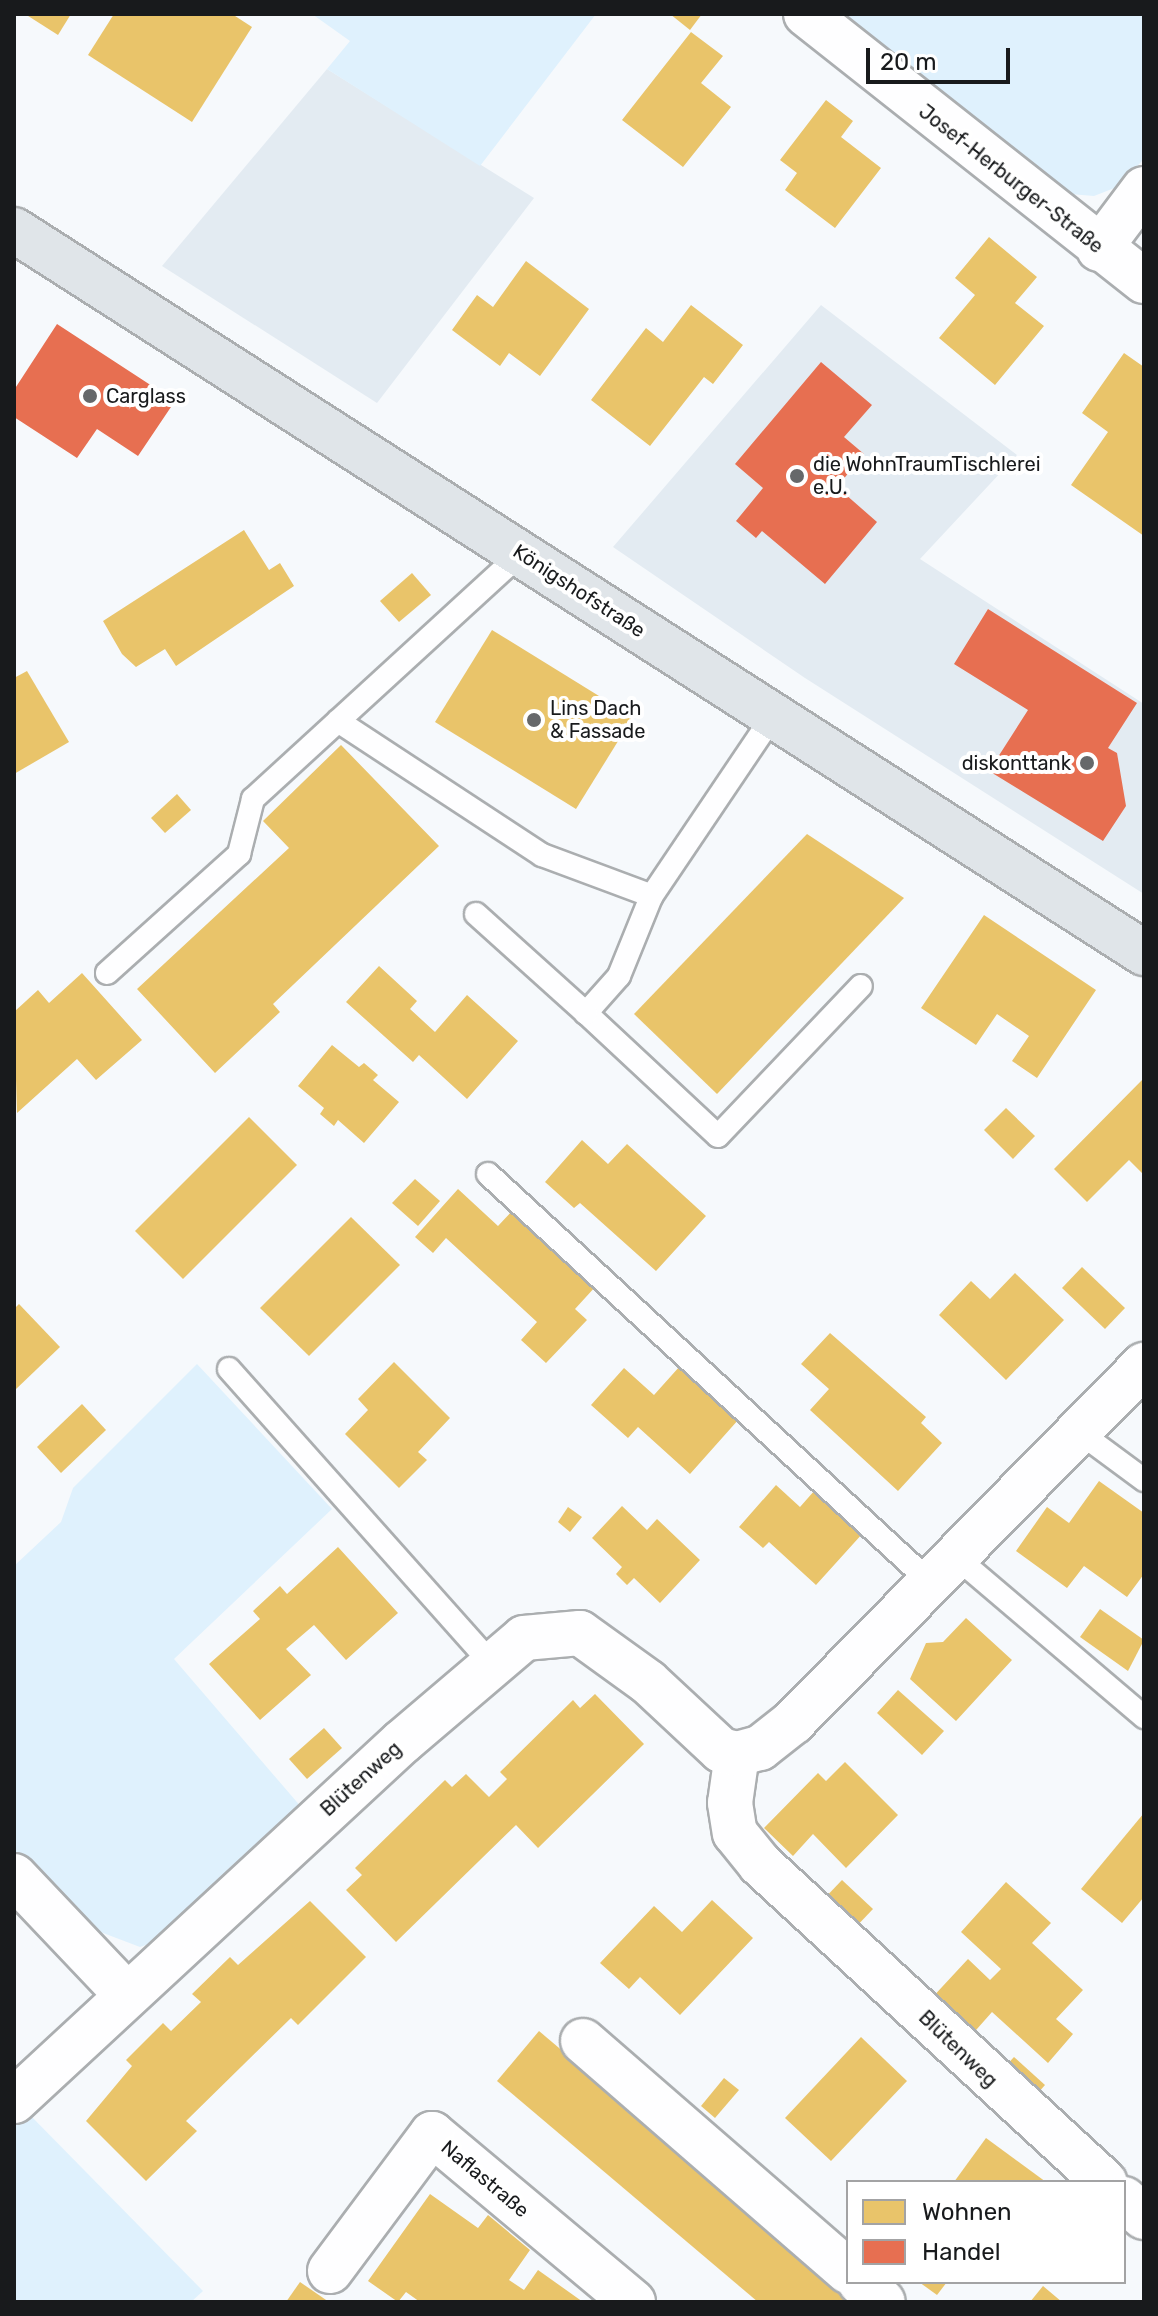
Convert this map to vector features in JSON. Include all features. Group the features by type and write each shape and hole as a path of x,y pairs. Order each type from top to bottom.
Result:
{"main road":[{"name":"Königshofstraße","path":"14,230 1144,953"}],"street":[{"name":"Josef-Herburger-Straße","path":"806,14 1099,249 1144,281"},
{"path":"1099,249 1144,189"},
{"path":"737,1754 777,1736 1144,1365"},
{"name":"Blütenweg","path":"14,2101 126,1994 490,1662 524,1638 580,1633 648,1682 702,1736 737,1754 730,1803 735,1833 760,1864 1103,2180"},
{"path":"14,1876 126,1994"},
{"path":"583,2041 846,2269"},
{"name":"Naflastraße","path":"330,2271 432,2134 633,2302"},
{"path":"1126,2201 1144,2217"},
{"path":"862,2284 883,2302"}],"lane":[{"path":"107,973 239,854 253,799 492,586 521,553"},
{"path":"586,1013 619,976 652,896 773,716"},
{"path":"338,721 542,855 652,896"},
{"path":"476,914 718,1136 861,986"},
{"path":"488,1174 943,1570 1144,1717"},
{"path":"229,1369 490,1662"},
{"path":"1079,1432 1144,1480"}],"shaded area":[{"path":"312,14 596,14 480,166 327,69 350,41"},
{"path":"836,14 1144,14 1144,159 1117,187 1094,196 1058,193"},
{"path":"327,69 534,198 377,403 162,266"},
{"path":"821,305 1017,455 920,559 1144,704 1144,894 805,678 613,547"},
{"path":"197,1364 332,1509 174,1659 302,1808 169,1937 140,1947 90,1928 14,1850 14,1566 61,1522 73,1488"},
{"path":"28,2113 203,2291 191,2302 14,2302 14,2126"}],"building: Wohnen":[{"path":"25,14 71,14 58,35"},
{"path":"114,14 232,14 252,27 192,122 88,55"},
{"path":"670,14 702,14 690,30"},
{"path":"691,32 723,56 701,83 731,107 683,167 622,120"},
{"path":"826,100 853,121 841,137 881,168 835,228 785,190 797,173 780,160"},
{"path":"989,237 1037,277 1015,303 1044,326 995,385 939,338 975,295 955,278"},
{"path":"526,261 589,309 540,376 509,353 500,366 452,330 477,295 493,307"},
{"path":"691,305 743,345 713,384 704,377 650,446 591,400 646,328 663,342"},
{"path":"1124,353 1144,367 1144,536 1071,485 1108,432 1082,413"},
{"path":"244,530 269,570 280,563 294,586 176,666 165,649 136,667 122,654 103,621"},
{"path":"412,573 431,595 399,622 380,601"},
{"name":"Lins Dach & Fassade","path":"492,630 633,717 576,809 435,722"},
{"path":"27,671 69,742 14,774 14,678"},
{"path":"341,745 439,846 273,1004 280,1012 215,1073 137,989 289,848 263,821"},
{"path":"177,794 191,810 165,833 151,818"},
{"path":"807,834 904,898 717,1094 634,1014"},
{"path":"984,915 1096,990 1037,1078 1012,1061 1029,1036 997,1014 976,1045 921,1008"},
{"path":"379,966 417,1001 410,1009 435,1032 467,995 518,1041 467,1099 419,1055 413,1062 346,1002"},
{"path":"82,973 142,1040 96,1080 77,1059 17,1113 14,1012 38,990 49,1003"},
{"path":"332,1045 359,1067 364,1063 378,1075 373,1080 399,1102 364,1143 338,1120 334,1126 320,1114 324,1108 298,1086"},
{"path":"1144,1078 1144,1175 1129,1160 1087,1202 1054,1169"},
{"path":"1006,1108 1035,1136 1013,1159 984,1130"},
{"path":"249,1117 297,1165 183,1279 135,1231"},
{"path":"582,1140 608,1164 627,1144 706,1216 656,1271 580,1203 574,1208 545,1182"},
{"path":"415,1179 440,1201 418,1226 392,1203"},
{"path":"458,1189 498,1226 513,1210 596,1286 575,1309 587,1320 546,1363 521,1340 537,1322 446,1238 433,1253 415,1237"},
{"path":"351,1217 400,1265 309,1356 260,1308"},
{"path":"1082,1267 1125,1308 1105,1329 1062,1288"},
{"path":"1015,1273 1064,1320 1006,1380 939,1315 971,1281 990,1299"},
{"path":"19,1304 60,1347 14,1391 14,1309"},
{"path":"830,1333 926,1417 921,1423 942,1443 898,1491 810,1410 829,1389 801,1364"},
{"path":"394,1362 450,1418 418,1452 427,1460 399,1488 345,1434 368,1410 358,1399"},
{"path":"680,1366 739,1419 690,1474 638,1427 628,1438 591,1405 624,1368 654,1395"},
{"path":"82,1404 106,1430 61,1473 37,1447"},
{"path":"1099,1481 1144,1513 1144,1574 1127,1597 1084,1566 1067,1588 1016,1551 1047,1507 1069,1523"},
{"path":"776,1485 800,1507 815,1490 863,1533 816,1585 769,1542 763,1548 739,1527"},
{"path":"622,1506 647,1530 657,1519 700,1560 660,1603 634,1578 627,1585 616,1574 622,1567 592,1538"},
{"path":"568,1507 582,1517 570,1532 558,1522"},
{"path":"338,1547 398,1613 346,1660 314,1625 286,1649 311,1675 260,1720 209,1664 260,1619 253,1611 280,1586 287,1594"},
{"path":"1100,1609 1144,1640 1128,1671 1080,1637"},
{"path":"966,1618 1012,1660 956,1721 910,1679 926,1643 943,1642"},
{"path":"898,1690 944,1731 922,1755 877,1713"},
{"path":"595,1694 644,1744 538,1848 516,1825 396,1942 346,1890 362,1875 355,1868 445,1780 452,1787 466,1774 489,1797 507,1779 500,1772 573,1700 580,1708"},
{"path":"324,1728 342,1748 307,1779 289,1759"},
{"path":"845,1762 898,1815 846,1868 813,1834 793,1856 764,1828 818,1773 826,1781"},
{"path":"1144,1813 1144,1897 1122,1923 1081,1889"},
{"path":"842,1880 873,1909 852,1931 821,1902"},
{"path":"1006,1882 1051,1923 1032,1943 1083,1990 1056,2019 1073,2034 1048,2063 992,2012 969,2038 929,2001 968,1959 990,1980 1001,1969 961,1932"},
{"path":"712,1900 753,1938 680,2015 640,1977 629,1989 600,1963 654,1906 682,1932"},
{"path":"310,1901 366,1957 298,2025 291,2018 186,2121 197,2131 146,2181 86,2121 132,2066 126,2060 163,2023 171,2031 201,2002 192,1994 230,1957 238,1965"},
{"path":"539,2031 859,2302 758,2302 497,2081"},
{"path":"861,2037 907,2081 831,2161 785,2118"},
{"path":"1014,2057 1045,2085 1031,2101 1000,2072"},
{"path":"724,2078 739,2090 715,2118 701,2106"},
{"path":"986,2138 1043,2180 955,2180"},
{"path":"430,2194 478,2228 488,2215 530,2250 509,2280 524,2290 538,2270 583,2302 420,2302 406,2292 398,2302 368,2281"},
{"path":"300,2282 329,2302 286,2302"},
{"path":"922,2284 945,2284 937,2295"},
{"path":"1043,2286 1062,2302 1030,2302"}],"building: Handel":[{"name":"Carglass","path":"57,324 175,401 138,456 97,429 77,458 14,417 14,390"},
{"name":"die WohnTraumTischlerei e.U.","path":"821,362 872,405 844,437 864,454 837,487 877,522 825,584 762,531 756,538 736,521 763,488 735,464"},
{"path":"988,609 1137,703 1108,748 1117,753 1126,806 1103,841 989,771 1028,710 954,664"}],"place":[{"name":"Carglass","path":"90,396"},
{"name":"die WohnTraumTischlerei e.U.","path":"797,476"},
{"name":"Lins Dach & Fassade","path":"534,720"},
{"name":"diskonttank","path":"1087,763"}]}
